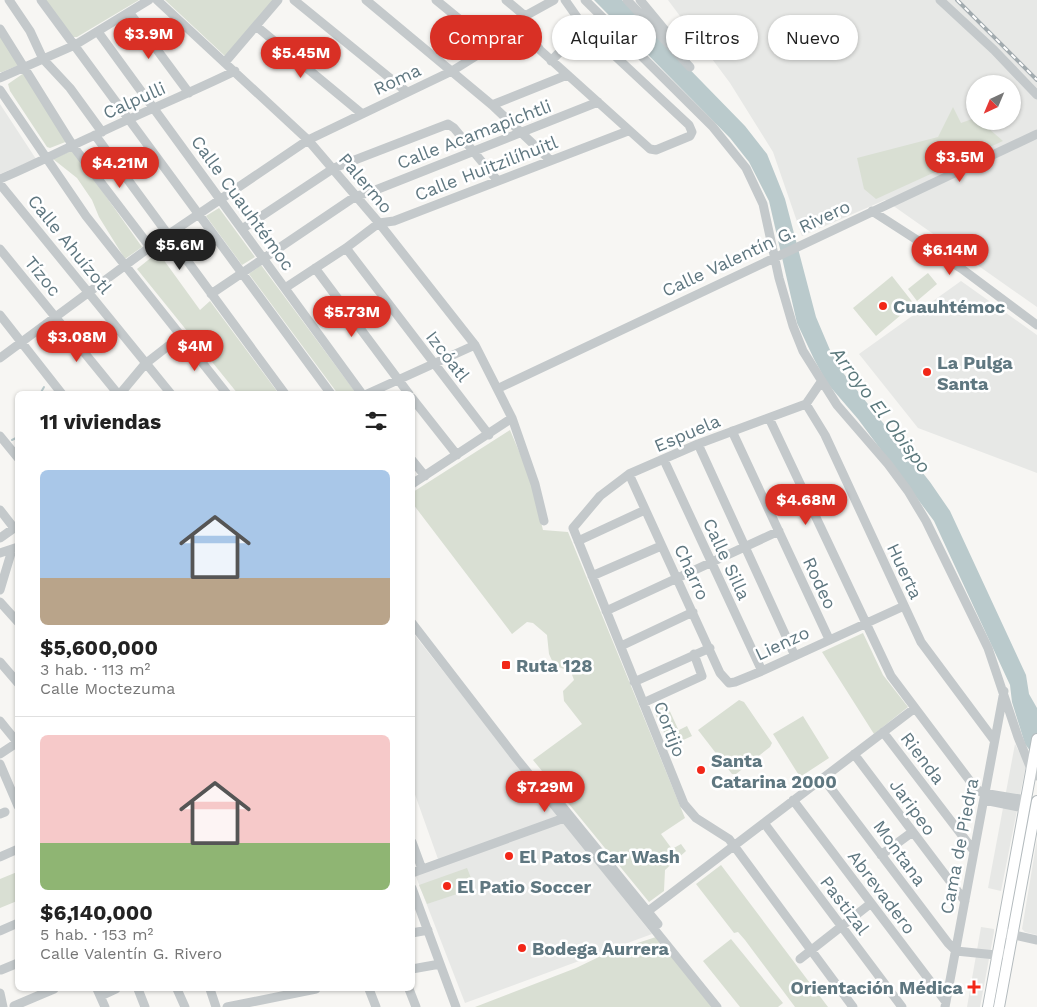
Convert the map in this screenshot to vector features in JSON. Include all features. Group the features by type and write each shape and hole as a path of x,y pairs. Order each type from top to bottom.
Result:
{"main road":[{"path":"988,1007 1025,804 1034,769 1037,739"},
{"path":"999,1007 1037,801"}],"street":[{"path":"9,0 30,31 43,59 70,88 98,133 168,235 283,391"},
{"path":"40,0 330,391"},
{"path":"0,78 74,45 149,0"},
{"name":"Palermo","path":"157,0 226,61 308,140 334,168 475,345 499,388 512,418 535,484 544,521"},
{"path":"226,61 278,0"},
{"path":"294,0 406,92"},
{"path":"366,0 492,105 550,160"},
{"path":"436,0 454,15"},
{"path":"506,0 524,15"},
{"name":"Roma","path":"527,15 554,0"},
{"path":"565,0 576,15"},
{"path":"585,0 712,126 733,150 757,187 777,257 793,326 821,382 893,471 926,521 988,648 1004,691 1003,702 1034,769"},
{"path":"627,0 690,67"},
{"path":"640,0 666,31"},
{"path":"940,0 994,50 1037,95"},
{"path":"129,12 188,93"},
{"path":"256,26 361,113"},
{"path":"0,29 73,146 150,247"},
{"name":"Calle Cuauhtémoc","path":"98,32 360,391"},
{"path":"542,51 647,147 656,150 690,136 692,132 689,125 619,60"},
{"name":"Roma","path":"0,358 150,247 308,140 452,71 470,60"},
{"name":"Calpulli","path":"0,180 235,71"},
{"path":"492,105 568,75"},
{"path":"0,90 46,160 125,265 226,391"},
{"name":"Calle Acamapichtli","path":"212,294 356,196 521,134 598,102"},
{"path":"242,229 334,168 450,124 497,180"},
{"name":"Calle Huitzilíhuitl","path":"285,288 346,248 379,223 394,221 628,131"},
{"path":"872,211 1037,134"},
{"name":"Calle Ahuízotl","path":"0,184 168,391"},
{"name":"Calle Valentín G. Rivero","path":"499,388 872,211 962,269 1037,325"},
{"name":"Izcóatl","path":"346,248 433,365 489,434"},
{"name":"Tízoc","path":"0,249 117,391"},
{"path":"315,268 407,391"},
{"path":"0,315 60,391"},
{"path":"122,391 145,364 181,336"},
{"path":"374,391 475,345"},
{"path":"806,404 821,382"},
{"path":"415,402 457,455"},
{"name":"Espuela","path":"573,528 600,496 629,474 698,444 806,404"},
{"name":"Huerta","path":"806,404 822,428 921,642 934,662 994,740"},
{"path":"415,482 512,418"},
{"path":"769,418 890,676 971,784 985,797 1025,804"},
{"name":"Rodeo","path":"732,432 828,639"},
{"path":"0,436 15,454"},
{"path":"698,444 795,656"},
{"name":"Calle Silla","path":"664,460 762,671"},
{"path":"415,464 425,476"},
{"name":"Charro","path":"629,474 720,673 729,683"},
{"path":"0,510 15,526"},
{"path":"578,541 645,510"},
{"path":"0,538 15,528"},
{"name":"Cortijo","path":"573,528 678,794 689,812 723,834 734,846 853,1007"},
{"path":"606,611 779,531"},
{"path":"592,576 662,546"},
{"path":"0,553 15,553 0,590"},
{"path":"0,602 15,619"},
{"name":"Lienzo","path":"729,683 762,671 828,639 904,606"},
{"path":"621,646 693,612"},
{"path":"415,627 471,697 478,702 567,817 645,913 724,1007"},
{"path":"634,682 710,648"},
{"path":"643,703 702,676 694,654"},
{"path":"0,662 15,680"},
{"name":"Cama de Piedra","path":"946,1004 994,740 1003,702"},
{"path":"645,913 915,708"},
{"path":"0,721 15,740"},
{"name":"Rienda","path":"883,732 974,851"},
{"path":"0,754 15,743"},
{"name":"Jaripeo","path":"854,754 911,833 965,901"},
{"path":"0,764 15,799"},
{"name":"Montana","path":"823,778 912,898 956,951"},
{"name":"Abrevadero","path":"793,800 946,1004"},
{"path":"415,872 567,817"},
{"name":"Pastizal","path":"764,823 902,1007"},
{"path":"881,855 911,833"},
{"path":"415,850 422,869"},
{"path":"0,857 15,851"},
{"path":"415,896 456,1007"},
{"path":"800,959 870,904"},
{"path":"645,913 717,1007"},
{"path":"0,931 15,924"},
{"path":"415,932 428,930"},
{"path":"1001,932 1037,940"},
{"path":"956,951 996,955 1009,952"},
{"path":"1,970 15,964"},
{"path":"415,968 440,964"},
{"path":"14,1006 49,991"},
{"path":"139,991 145,1007"},
{"path":"178,991 185,1007"},
{"path":"211,991 216,1007"},
{"path":"226,1007 258,1004 302,991"},
{"path":"370,991 376,1007"},
{"path":"410,991 416,1007"},
{"path":"0,993 3,1006"},
{"path":"99,993 105,1007"}],"shaded area":[{"path":"45,0 139,0 77,37 73,37"},
{"path":"165,0 276,0 226,57"},
{"path":"594,0 622,0 637,15 609,15"},
{"path":"668,0 1037,0 1037,307 885,200 802,236 773,152 730,83 713,60 758,60 758,15 679,15"},
{"path":"656,35 666,45 666,60 681,60 745,126 767,154 785,199 816,317 830,350 844,374 930,482 950,511 1026,675 1029,694 1037,708 1037,760 1025,744 1012,702 1010,685 934,521 858,419 827,383 814,359 797,323 769,201 749,162 730,138 653,60 656,60"},
{"path":"0,36 19,65 2,72 0,72"},
{"path":"24,73 68,141 50,148 47,147 10,91 8,84"},
{"path":"0,104 36,159 0,174"},
{"path":"953,107 961,123 966,121 966,130 990,130 1003,141 876,199 864,189 857,158 938,137"},
{"path":"73,150 142,247 125,259 99,217 92,200 77,178 53,159"},
{"path":"219,208 255,257 242,265 206,216"},
{"path":"158,252 200,310 210,301 277,391 236,391 137,269"},
{"path":"261,265 355,391 336,391 249,274"},
{"path":"928,273 937,284 917,301 908,289"},
{"name":"Cuauhtémoc","path":"892,276 914,304 876,336 853,308"},
{"name":"La Pulga Santa","path":"961,281 1037,335 1037,473 918,428 859,354"},
{"path":"510,430 529,475 543,530 568,532 685,818 661,834 672,849 681,844 686,851 665,870 664,891 649,902 533,760 582,724 564,701 563,691 574,680 571,672 554,665 549,654 547,635 533,623 527,622 512,634 415,507 415,491"},
{"path":"863,633 883,675 908,707 874,734 822,652"},
{"path":"415,636 652,934 465,1003 415,874 415,868 438,859 415,795"},
{"path":"739,700 744,702 772,743 770,747 736,774 732,774 698,730"},
{"path":"667,705 678,729 665,735 654,711"},
{"path":"803,716 829,758 800,777 773,734"},
{"path":"687,726 692,736 670,746 665,737"},
{"path":"1015,744 1026,765 1001,891 988,888"},
{"path":"1037,839 1037,935 1025,932 1022,929"},
{"path":"721,865 828,1007 795,1007 745,940 738,932 734,933 696,884"},
{"name":"El Patio Soccer","path":"467,868 475,888 427,904 419,885"},
{"path":"15,873 15,902 0,908 0,879"},
{"path":"981,927 994,929 994,932 980,1007 967,1007"},
{"path":"656,937 712,1007 475,1007 576,968 607,953"},
{"path":"731,939 783,1003 778,1007 740,1007 703,961"}],"waterway":[{"path":"42,391 44,387"}],"railway":[{"path":"957,0 1037,80"}],"place":[{"name":"Cuauhtémoc","path":"883,306"},
{"name":"La Pulga Santa","path":"927,372"},
{"name":"Ruta 128","path":"506,665"},
{"name":"Santa Catarina 2000","path":"701,770"},
{"name":"El Patos Car Wash","path":"509,856"},
{"name":"El Patio Soccer","path":"447,886"},
{"name":"Bodega Aurrera","path":"522,948"},
{"name":"Orientación Médica","path":"974,987"}],"water label":[{"name":"Arroyo El Obispo","path":"881,410"}]}
